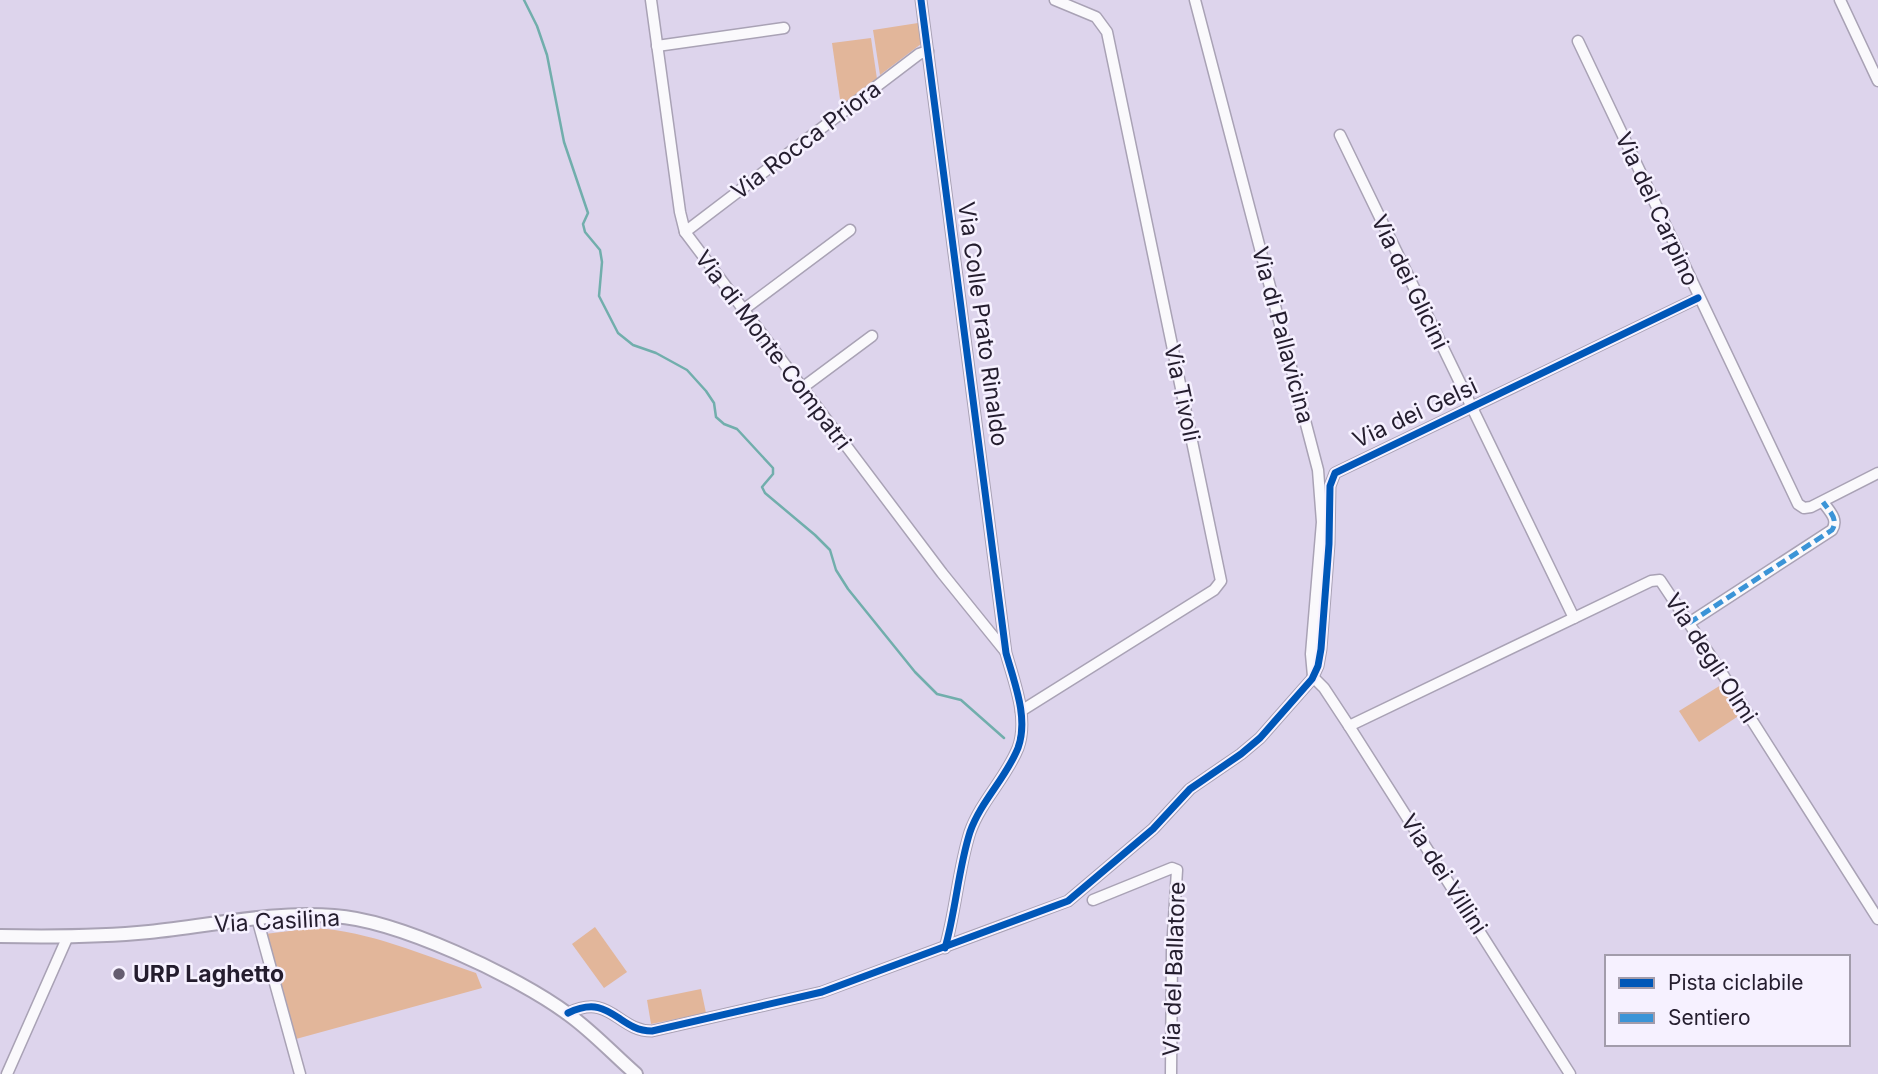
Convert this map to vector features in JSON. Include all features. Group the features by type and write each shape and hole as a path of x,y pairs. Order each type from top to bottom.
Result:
{"main road":[{"name":"Via Casilina","path":"0,936 150,932 257,918 333,916 363,920 483,967 535,993 568,1013 636,1074"}],"street":[{"name":"Via di Monte Compatri","path":"652,0 681,221 685,232 942,573 1006,653"},
{"name":"Via Colle Prato Rinaldo","path":"921,0 1006,653 1021,711 1017,749 971,828 945,948"},
{"name":"Via Tivoli","path":"1021,711 1214,590 1221,580 1107,32 1096,17 1056,0"},
{"name":"Via di Pallavicina","path":"1195,0 1318,470 1322,522 1311,654 1313,677"},
{"path":"1840,0 1878,81"},
{"path":"657,46 784,28"},
{"name":"Via del Carpino","path":"1578,41 1796,500 1804,508 1823,502"},
{"name":"Via Rocca Priora","path":"685,232 919,54 928,51"},
{"name":"Via dei Glicini","path":"1340,135 1574,618"},
{"path":"743,310 850,230"},
{"name":"Via dei Gelsi","path":"1313,677 1321,649 1329,544 1329,486 1332,477 1341,469 1699,298"},
{"path":"802,388 872,336"},
{"path":"1689,623 1830,532 1835,521 1823,502 1878,473"},
{"name":"Via degli Olmi","path":"1349,726 1655,580 1663,583 1878,919"},
{"path":"568,1013 583,1008 600,1008 609,1010 635,1028 656,1030 811,996 1032,916 1075,896 1153,829 1190,789 1256,742 1313,677"},
{"name":"Via dei Villini","path":"1313,677 1324,688 1349,726 1570,1074"},
{"name":"Via del Ballatore","path":"1093,900 1171,869 1177,870 1172,939 1171,1074"},
{"path":"257,918 300,1074"},
{"path":"7,1074 68,936"}],"shaded area":[{"path":"918,23 921,44 880,75 873,30"},
{"path":"871,38 877,79 841,106 832,43"},
{"path":"1721,685 1740,715 1699,742 1679,711"},
{"path":"595,927 627,972 604,988 572,944"},
{"path":"314,928 376,939 476,973 482,988 296,1039 265,934"},
{"path":"701,989 706,1013 651,1024 647,1000"}],"waterway":[{"path":"524,0 547,55 564,142 588,213 583,224 585,232 600,250 602,262 599,296 618,333 633,345 656,353 687,370 714,403 716,417 724,424 737,429 773,468 773,474 762,487 765,493 830,550 836,570 848,589 915,672 937,694 961,700 1004,738"}],"marked path":[{"path":"1689,623 1832,530 1834,519 1823,502"}],"cycle path":[{"path":"921,0 1006,653 1019,700 1022,725 1013,759 980,810 970,832 945,948"},
{"path":"568,1013 583,1008 604,1009 630,1025 652,1031 822,992 1068,901 1153,829 1190,789 1260,738 1312,679 1321,649 1329,544 1330,486 1335,473 1698,298"}],"place":[{"name":"URP Laghetto","path":"119,974"}]}
